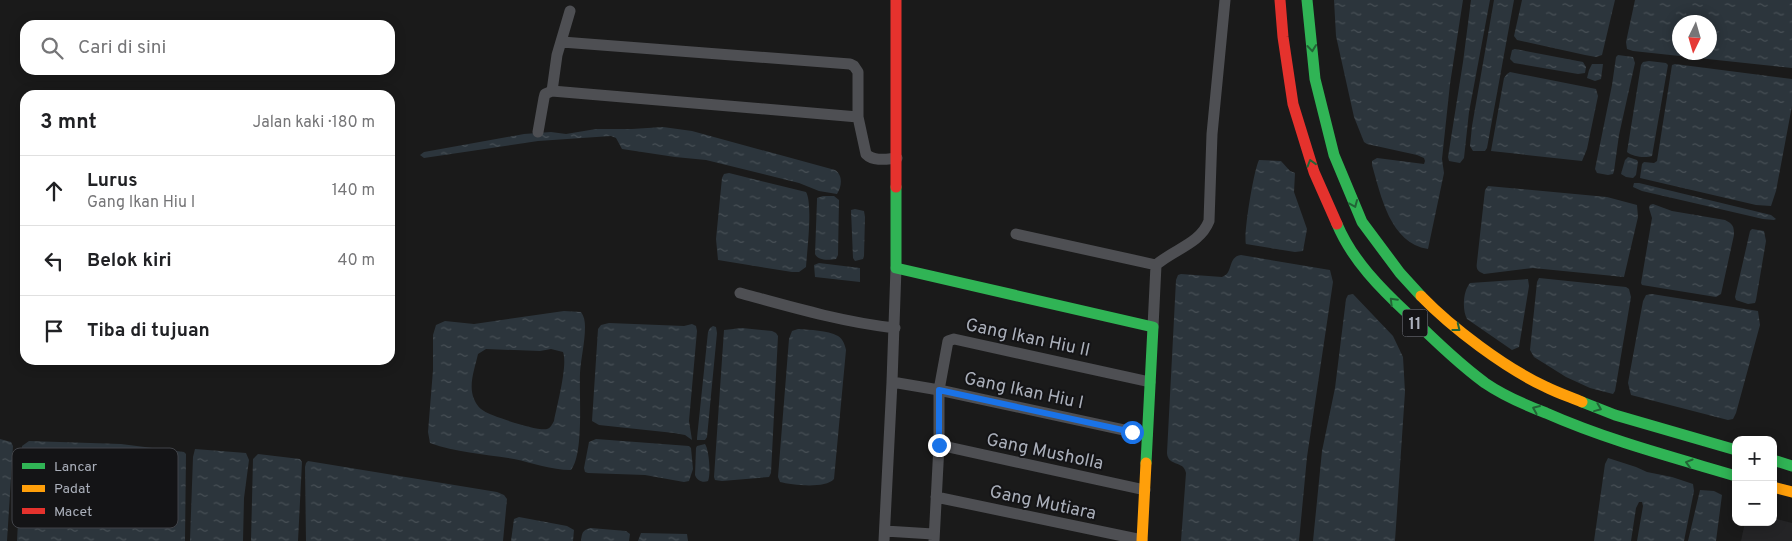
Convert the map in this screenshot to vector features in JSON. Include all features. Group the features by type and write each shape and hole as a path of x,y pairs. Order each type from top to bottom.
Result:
{"main road":[{"path":"896,0 896,268 1153,327 1142,541"},
{"name":"11","path":"1280,0 1283,37 1293,104 1314,172 1341,234 1376,284 1446,351 1486,383 1517,401 1585,429 1650,452 1732,475"},
{"name":"11","path":"1307,0 1315,79 1334,155 1362,222 1400,273 1434,310 1497,359 1545,387 1615,415 1732,449"},
{"path":"1777,461 1792,466"},
{"path":"1777,488 1792,492"}],"street":[{"path":"1153,327 1156,266 1172,253 1198,238 1206,231 1210,221 1212,134 1218,56 1225,0"},
{"path":"552,90 556,60 570,11"},
{"path":"562,42 850,64 858,72 858,117 866,154 868,157 878,159 897,158"},
{"path":"538,132 545,94 552,90 858,117"},
{"path":"1016,234 1156,266"},
{"path":"896,268 895,328 884,536 931,536 939,445 939,390"},
{"path":"740,294 804,310 877,326 895,328"},
{"name":"Gang Ikan Hiu II","path":"939,390 948,341 954,339 1150,382"},
{"name":"Gang Ikan Hiu I","path":"892,382 939,390 1147,435"},
{"name":"Gang Musholla","path":"939,445 1144,490"},
{"name":"Gang Mutiara","path":"936,496 1142,541"}],"shaded area":[{"path":"1777,519 1792,523 1792,541 1741,541 1744,526 1777,526"}],"water":[{"path":"1334,0 1463,0 1450,84 1442,159 1444,173 1428,249 1415,245 1404,238 1396,228 1384,204 1372,165 1372,161 1377,158 1424,164 1424,158 1364,142 1354,117 1336,36"},
{"path":"1471,0 1490,0 1469,112 1464,158 1460,163 1449,161 1448,157"},
{"path":"1494,0 1514,0 1487,148 1485,151 1473,151 1470,146 1472,126"},
{"path":"1522,0 1615,0 1602,55 1596,57 1517,40 1514,36"},
{"path":"1635,0 1792,0 1792,68 1717,60 1717,15 1672,15 1672,55 1627,49 1626,42"},
{"path":"1512,50 1583,62 1586,67 1585,73 1578,74 1514,63 1510,59"},
{"path":"1618,55 1633,57 1635,63 1619,135 1614,171 1613,174 1608,175 1597,173 1595,169 1616,57"},
{"path":"1643,62 1666,63 1668,65 1652,156 1643,157 1627,152 1641,65"},
{"path":"1592,64 1603,64 1601,79 1595,81 1587,78"},
{"path":"1672,65 1792,79 1792,106 1776,191 1771,206 1756,205 1640,178 1644,162 1654,163 1657,161"},
{"path":"1510,72 1596,89 1598,96 1587,149 1582,161 1491,151 1504,78"},
{"path":"663,127 692,131 835,170 838,172 841,181 840,188 837,194 819,191 799,183 706,160 622,149 616,138 611,136 538,141 424,158 420,155 424,152 524,134 551,132 566,134 596,129"},
{"path":"1628,157 1638,162 1636,175 1633,178 1621,174 1625,160"},
{"path":"1259,160 1281,161 1290,171 1295,173 1294,192 1307,229 1303,251 1295,252 1246,244 1246,228 1254,176"},
{"path":"729,173 806,192 809,217 806,267 799,272 792,272 718,260 716,239 722,178 724,174"},
{"path":"1634,183 1771,215 1776,219 1763,219 1642,191 1633,187"},
{"path":"1488,186 1607,197 1637,205 1638,217 1624,277 1533,268 1484,274 1480,272 1477,264 1485,190"},
{"path":"834,196 839,200 838,255 836,259 821,259 815,254 817,198"},
{"path":"1653,204 1672,211 1725,220 1733,226 1734,235 1721,294 1716,297 1642,285 1652,218 1649,208"},
{"path":"851,210 864,211 865,217 864,256 863,259 855,261 853,258"},
{"path":"1752,229 1764,231 1766,241 1756,300 1755,303 1748,304 1736,300 1735,297"},
{"path":"1241,255 1330,270 1333,282 1307,457 1299,541 1181,541 1186,473 1182,466 1170,460 1167,453 1176,280 1178,275 1181,274 1222,277 1228,272 1234,259"},
{"path":"819,263 860,268 860,282 815,277 814,265"},
{"path":"1539,278 1626,287 1629,289 1631,297 1613,394 1590,388 1566,377 1534,357 1530,350"},
{"path":"1528,279 1529,286 1519,347 1512,350 1467,319 1464,311 1464,301 1470,283"},
{"path":"1353,294 1393,336 1403,357 1405,392 1395,541 1313,541 1322,451 1335,388 1346,299 1348,295"},
{"path":"1652,294 1758,311 1760,325 1733,419 1728,420 1631,395 1628,383 1643,301 1646,295"},
{"path":"564,311 581,312 585,327 580,373 580,424 578,451 571,470 556,469 514,459 461,451 430,443 428,432 433,370 433,335 436,325 445,321 474,324","holes":["486,349 540,351 551,349 563,352 564,358 559,396 554,421 550,428 535,428 516,423 488,413 480,408 472,394 473,376 478,354"]},
{"path":"609,323 684,326 692,324 696,326 689,421 692,440 685,435 599,425 592,421 598,329 601,325"},
{"path":"713,326 716,327 717,333 707,437 705,440 697,440 708,332"},
{"path":"742,328 772,331 778,336 771,473 769,477 715,480 724,330"},
{"path":"798,329 834,334 841,339 846,350 834,479 830,482 816,485 780,482 778,477 789,339 792,331"},
{"path":"0,439 11,442 13,446 7,541 0,541"},
{"path":"596,439 689,446 691,448 693,469 689,481 684,482 645,475 585,472 584,468 589,442"},
{"path":"29,441 121,444 152,448 22,448"},
{"path":"705,444 709,473 708,481 704,482 700,481 695,475 696,448"},
{"path":"195,449 246,453 249,460 244,498 243,541 190,541 193,457"},
{"path":"178,451 186,454 185,541 17,541 18,528 178,528"},
{"path":"258,454 300,459 302,462 298,541 251,541 253,459"},
{"path":"1608,458 1647,472 1693,484 1694,491 1684,541 1637,541 1643,506 1642,502 1639,502 1636,508 1631,541 1594,541 1605,464"},
{"path":"308,461 497,492 504,495 507,499 503,541 306,541 305,467"},
{"path":"1700,490 1714,491 1722,495 1716,541 1688,541"},
{"path":"519,517 567,526 574,530 573,541 511,541 514,519"},
{"path":"591,528 626,531 630,534 629,541 581,541 583,532"},
{"path":"641,533 687,534 688,541 638,541"}],"traffic: fast":[{"path":"1307,0 1315,79 1334,155 1362,222 1400,273 1421,296"},
{"path":"896,187 896,268 1153,327 1146,463"},
{"path":"1337,224 1359,262 1378,284 1446,350 1492,388 1522,403 1592,432 1732,475"},
{"path":"1582,402 1615,415 1732,449"},
{"path":"1777,461 1792,466"}],"traffic: slow":[{"path":"1421,296 1463,334 1497,358 1530,379 1582,402"},
{"path":"1142,541 1146,463"},
{"path":"1777,488 1792,492"}],"traffic: jam":[{"path":"896,0 896,187"},
{"path":"1280,0 1283,37 1293,104 1314,172 1337,224"}],"route":[{"path":"939,445 939,390 1132,432"}]}
